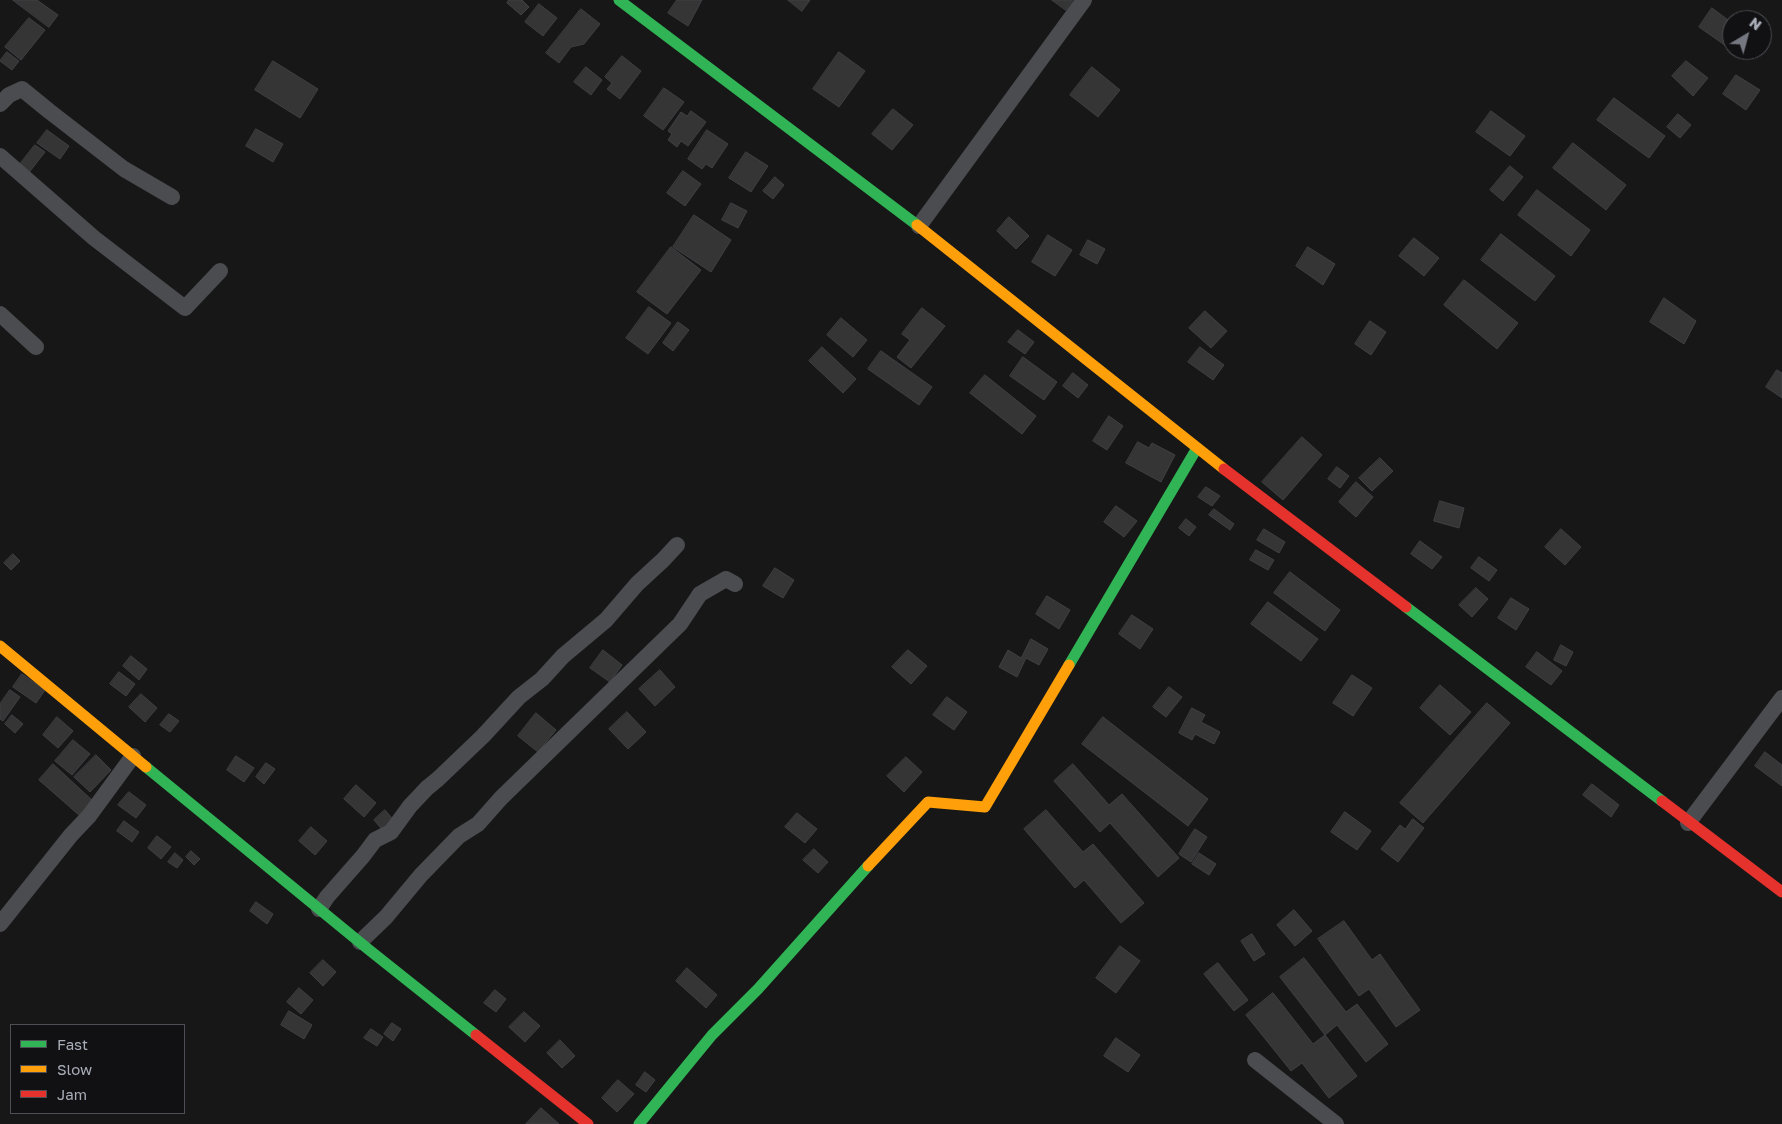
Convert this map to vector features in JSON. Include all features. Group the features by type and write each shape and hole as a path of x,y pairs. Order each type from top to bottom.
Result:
{"street":[{"path":"619,0 918,226 1197,448 1688,823 1782,892"},
{"path":"918,226 1084,0"},
{"path":"0,104 9,96 22,89 124,169 172,197"},
{"path":"0,156 94,238 185,308 220,272"},
{"path":"0,314 36,347"},
{"path":"639,1124 712,1035 758,989 928,802 985,808 1197,448"},
{"path":"319,909 375,840 392,832 410,806 427,788 483,736 519,697 542,679 564,656 606,620 637,584 677,546"},
{"path":"360,942 386,917 421,875 459,836 478,824 501,798 680,624 700,594 726,579 734,584"},
{"path":"0,646 319,909 588,1124"},
{"path":"1688,823 1782,698"},
{"path":"0,924 71,835 89,816 133,756"},
{"path":"1254,1060 1336,1124"}],"building":[{"path":"13,0 37,0 58,15 49,27"},
{"path":"509,0 522,0 529,7 521,15 507,3"},
{"path":"677,0 702,0 688,26 668,13"},
{"path":"788,0 810,0 802,11"},
{"path":"1052,0 1073,0 1066,10"},
{"path":"539,4 557,18 543,36 525,22"},
{"path":"1712,8 1722,16 1722,43 1699,27"},
{"path":"581,9 600,24 584,44 571,47 559,63 546,53"},
{"path":"29,18 45,30 21,60 5,47"},
{"path":"7,52 19,61 12,70 0,61"},
{"path":"839,52 865,71 839,107 813,89"},
{"path":"622,56 641,71 620,99 607,89 612,83 605,77"},
{"path":"273,61 318,89 300,118 255,90"},
{"path":"1686,61 1708,78 1693,96 1672,76"},
{"path":"586,67 602,80 591,95 574,82"},
{"path":"1092,67 1120,90 1098,117 1070,95"},
{"path":"1736,75 1760,90 1746,110 1723,94"},
{"path":"664,88 684,102 663,130 644,116"},
{"path":"1614,98 1665,136 1649,158 1597,120"},
{"path":"893,109 913,125 892,150 872,134"},
{"path":"691,111 706,122 688,146 681,141 677,147 668,140 672,134 668,131 681,112 687,116"},
{"path":"1491,111 1525,136 1510,156 1476,132"},
{"path":"1678,114 1691,125 1680,138 1667,127"},
{"path":"256,129 283,144 273,162 246,146"},
{"path":"47,130 69,146 60,159 37,143"},
{"path":"707,130 728,144 712,168 706,164 702,169 688,159"},
{"path":"1573,143 1626,185 1606,210 1553,168"},
{"path":"35,145 45,152 27,175 17,168"},
{"path":"746,152 768,166 751,192 729,178"},
{"path":"1510,166 1523,177 1503,201 1490,190"},
{"path":"683,171 701,184 685,206 667,193"},
{"path":"775,177 784,185 773,199 763,191"},
{"path":"1537,190 1590,230 1571,256 1518,215"},
{"path":"731,203 747,211 738,228 722,220"},
{"path":"694,215 731,240 711,272 673,247"},
{"path":"1009,217 1029,236 1016,249 997,231"},
{"path":"1501,234 1555,276 1535,301 1481,260"},
{"path":"1048,235 1072,250 1055,276 1032,262"},
{"path":"1414,238 1439,258 1424,276 1399,256"},
{"path":"1088,240 1105,249 1097,264 1080,255"},
{"path":"671,247 701,270 667,314 637,292"},
{"path":"1308,247 1335,264 1323,285 1296,266"},
{"path":"1464,280 1518,323 1497,349 1444,305"},
{"path":"1664,298 1696,321 1684,344 1650,322"},
{"path":"649,307 671,323 648,354 626,338"},
{"path":"922,308 945,326 911,368 897,357 910,340 902,334"},
{"path":"1205,311 1227,331 1211,348 1189,328"},
{"path":"841,318 867,340 853,357 827,335"},
{"path":"1370,321 1386,332 1371,355 1355,344"},
{"path":"678,322 689,330 673,351 663,343"},
{"path":"1018,330 1034,342 1025,354 1008,342"},
{"path":"822,347 856,379 843,393 809,361"},
{"path":"1200,347 1224,365 1213,380 1188,362"},
{"path":"881,351 932,387 919,405 868,369"},
{"path":"1023,357 1057,382 1044,400 1010,376"},
{"path":"1777,370 1782,373 1782,398 1766,387"},
{"path":"1073,373 1088,385 1078,398 1063,386"},
{"path":"985,375 1036,416 1022,434 970,393"},
{"path":"1109,416 1123,426 1107,450 1093,441"},
{"path":"1302,437 1322,455 1283,500 1262,482"},
{"path":"1138,442 1149,448 1152,443 1175,455 1161,482 1126,463"},
{"path":"1380,458 1393,471 1372,491 1359,478"},
{"path":"1337,467 1349,476 1340,488 1328,479"},
{"path":"1356,482 1373,497 1356,517 1339,502"},
{"path":"1206,487 1220,496 1212,506 1198,497"},
{"path":"1440,501 1464,508 1459,528 1434,521"},
{"path":"1116,506 1137,521 1124,537 1104,522"},
{"path":"1214,509 1234,524 1230,530 1209,515"},
{"path":"1186,519 1196,527 1189,536 1179,528"},
{"path":"1264,529 1285,542 1279,553 1257,540"},
{"path":"1561,529 1581,547 1565,565 1545,547"},
{"path":"1420,541 1442,557 1432,569 1411,554"},
{"path":"1256,550 1274,560 1268,570 1250,560"},
{"path":"13,554 20,561 11,570 4,563"},
{"path":"1479,557 1497,570 1489,581 1471,568"},
{"path":"775,568 794,580 783,598 763,586"},
{"path":"1290,572 1340,610 1325,631 1274,593"},
{"path":"1476,588 1488,599 1472,617 1459,605"},
{"path":"1047,596 1070,610 1059,629 1036,614"},
{"path":"1511,598 1529,609 1516,630 1498,618"},
{"path":"1268,602 1318,639 1301,661 1251,624"},
{"path":"1132,615 1153,629 1140,649 1119,634"},
{"path":"1031,639 1048,649 1039,665 1026,658 1017,677 999,667 1008,650 1021,658"},
{"path":"1561,645 1573,652 1566,666 1554,660"},
{"path":"603,650 622,665 610,682 590,668"},
{"path":"908,650 927,666 911,684 892,667"},
{"path":"1537,652 1562,671 1551,685 1526,667"},
{"path":"131,656 147,669 139,680 123,666"},
{"path":"660,670 675,687 655,706 639,689"},
{"path":"119,672 135,684 126,696 110,684"},
{"path":"22,674 45,690 36,703 13,687"},
{"path":"1352,675 1372,688 1353,716 1333,703"},
{"path":"1440,685 1471,712 1450,735 1420,708"},
{"path":"1169,687 1182,697 1166,717 1153,707"},
{"path":"10,690 20,697 3,721 0,719 0,704"},
{"path":"141,694 157,708 145,722 129,707"},
{"path":"947,697 967,712 954,730 933,715"},
{"path":"1487,703 1510,723 1423,823 1400,803"},
{"path":"1192,708 1205,715 1201,722 1220,732 1214,744 1195,734 1192,740 1179,733"},
{"path":"627,712 646,732 628,749 609,729"},
{"path":"536,713 556,730 538,752 518,736"},
{"path":"169,714 179,721 170,732 160,725"},
{"path":"12,715 23,724 15,733 5,724"},
{"path":"57,717 73,731 58,748 43,735"},
{"path":"1103,717 1208,799 1188,826 1082,744"},
{"path":"73,740 90,754 72,775 55,761"},
{"path":"1765,752 1782,765 1782,786 1755,766"},
{"path":"96,755 111,770 90,792 74,777"},
{"path":"236,756 254,768 244,782 227,770"},
{"path":"906,757 922,772 904,792 887,776"},
{"path":"266,763 275,769 264,784 256,777"},
{"path":"53,764 93,801 80,816 39,780"},
{"path":"1073,764 1109,805 1122,794 1179,858 1158,877 1110,823 1100,832 1054,781"},
{"path":"1592,784 1619,805 1611,817 1583,795"},
{"path":"356,785 376,803 364,817 344,799"},
{"path":"129,792 146,805 136,818 118,805"},
{"path":"385,810 396,823 385,833 374,820"},
{"path":"1046,810 1083,852 1093,844 1144,903 1121,923 1084,880 1075,888 1024,829"},
{"path":"1345,812 1371,831 1357,850 1331,832"},
{"path":"797,813 817,829 805,843 785,827"},
{"path":"1413,819 1424,828 1398,862 1381,849 1400,825 1405,829"},
{"path":"124,821 139,832 132,842 117,831"},
{"path":"311,827 327,841 315,855 299,841"},
{"path":"1195,829 1207,837 1191,862 1179,854"},
{"path":"157,836 171,847 161,859 148,848"},
{"path":"814,849 828,862 818,873 803,860"},
{"path":"191,851 200,859 194,865 186,857"},
{"path":"175,853 183,860 177,868 168,862"},
{"path":"1199,853 1216,864 1209,875 1192,864"},
{"path":"256,902 273,914 267,924 250,911"},
{"path":"1294,910 1312,931 1295,946 1277,925"},
{"path":"1344,921 1372,960 1380,954 1420,1010 1396,1027 1369,989 1359,996 1318,939"},
{"path":"1252,934 1265,954 1254,961 1241,941"},
{"path":"1120,946 1140,961 1116,993 1096,978"},
{"path":"1304,958 1346,1012 1357,1004 1388,1044 1366,1062 1337,1025 1325,1035 1280,977"},
{"path":"323,960 336,972 323,986 310,973"},
{"path":"1218,963 1248,1000 1234,1011 1204,974"},
{"path":"687,968 717,995 706,1008 676,981"},
{"path":"299,988 313,1000 301,1014 287,1002"},
{"path":"495,990 506,999 496,1012 484,1003"},
{"path":"1273,993 1313,1044 1325,1035 1357,1076 1329,1098 1302,1063 1291,1071 1246,1015"},
{"path":"289,1011 312,1025 304,1039 281,1025"},
{"path":"524,1012 540,1026 525,1042 509,1027"},
{"path":"392,1023 401,1029 393,1041 384,1034"},
{"path":"371,1029 383,1037 377,1046 364,1038"},
{"path":"1116,1038 1140,1055 1128,1072 1104,1056"},
{"path":"560,1040 575,1056 562,1068 547,1053"},
{"path":"645,1072 655,1080 646,1092 636,1085"},
{"path":"618,1080 634,1094 617,1112 602,1098"},
{"path":"541,1108 559,1124 526,1124"}],"traffic: fast":[{"path":"619,0 917,225"},
{"path":"1069,665 1197,448"},
{"path":"1406,607 1662,801"},
{"path":"146,767 476,1035"},
{"path":"639,1124 712,1035 758,989 868,866"}],"traffic: slow":[{"path":"917,225 1224,469"},
{"path":"0,646 146,767"},
{"path":"868,866 928,802 985,807 1069,665"}],"traffic: jam":[{"path":"1224,469 1406,607"},
{"path":"1662,801 1782,892"},
{"path":"476,1035 588,1124"}]}
